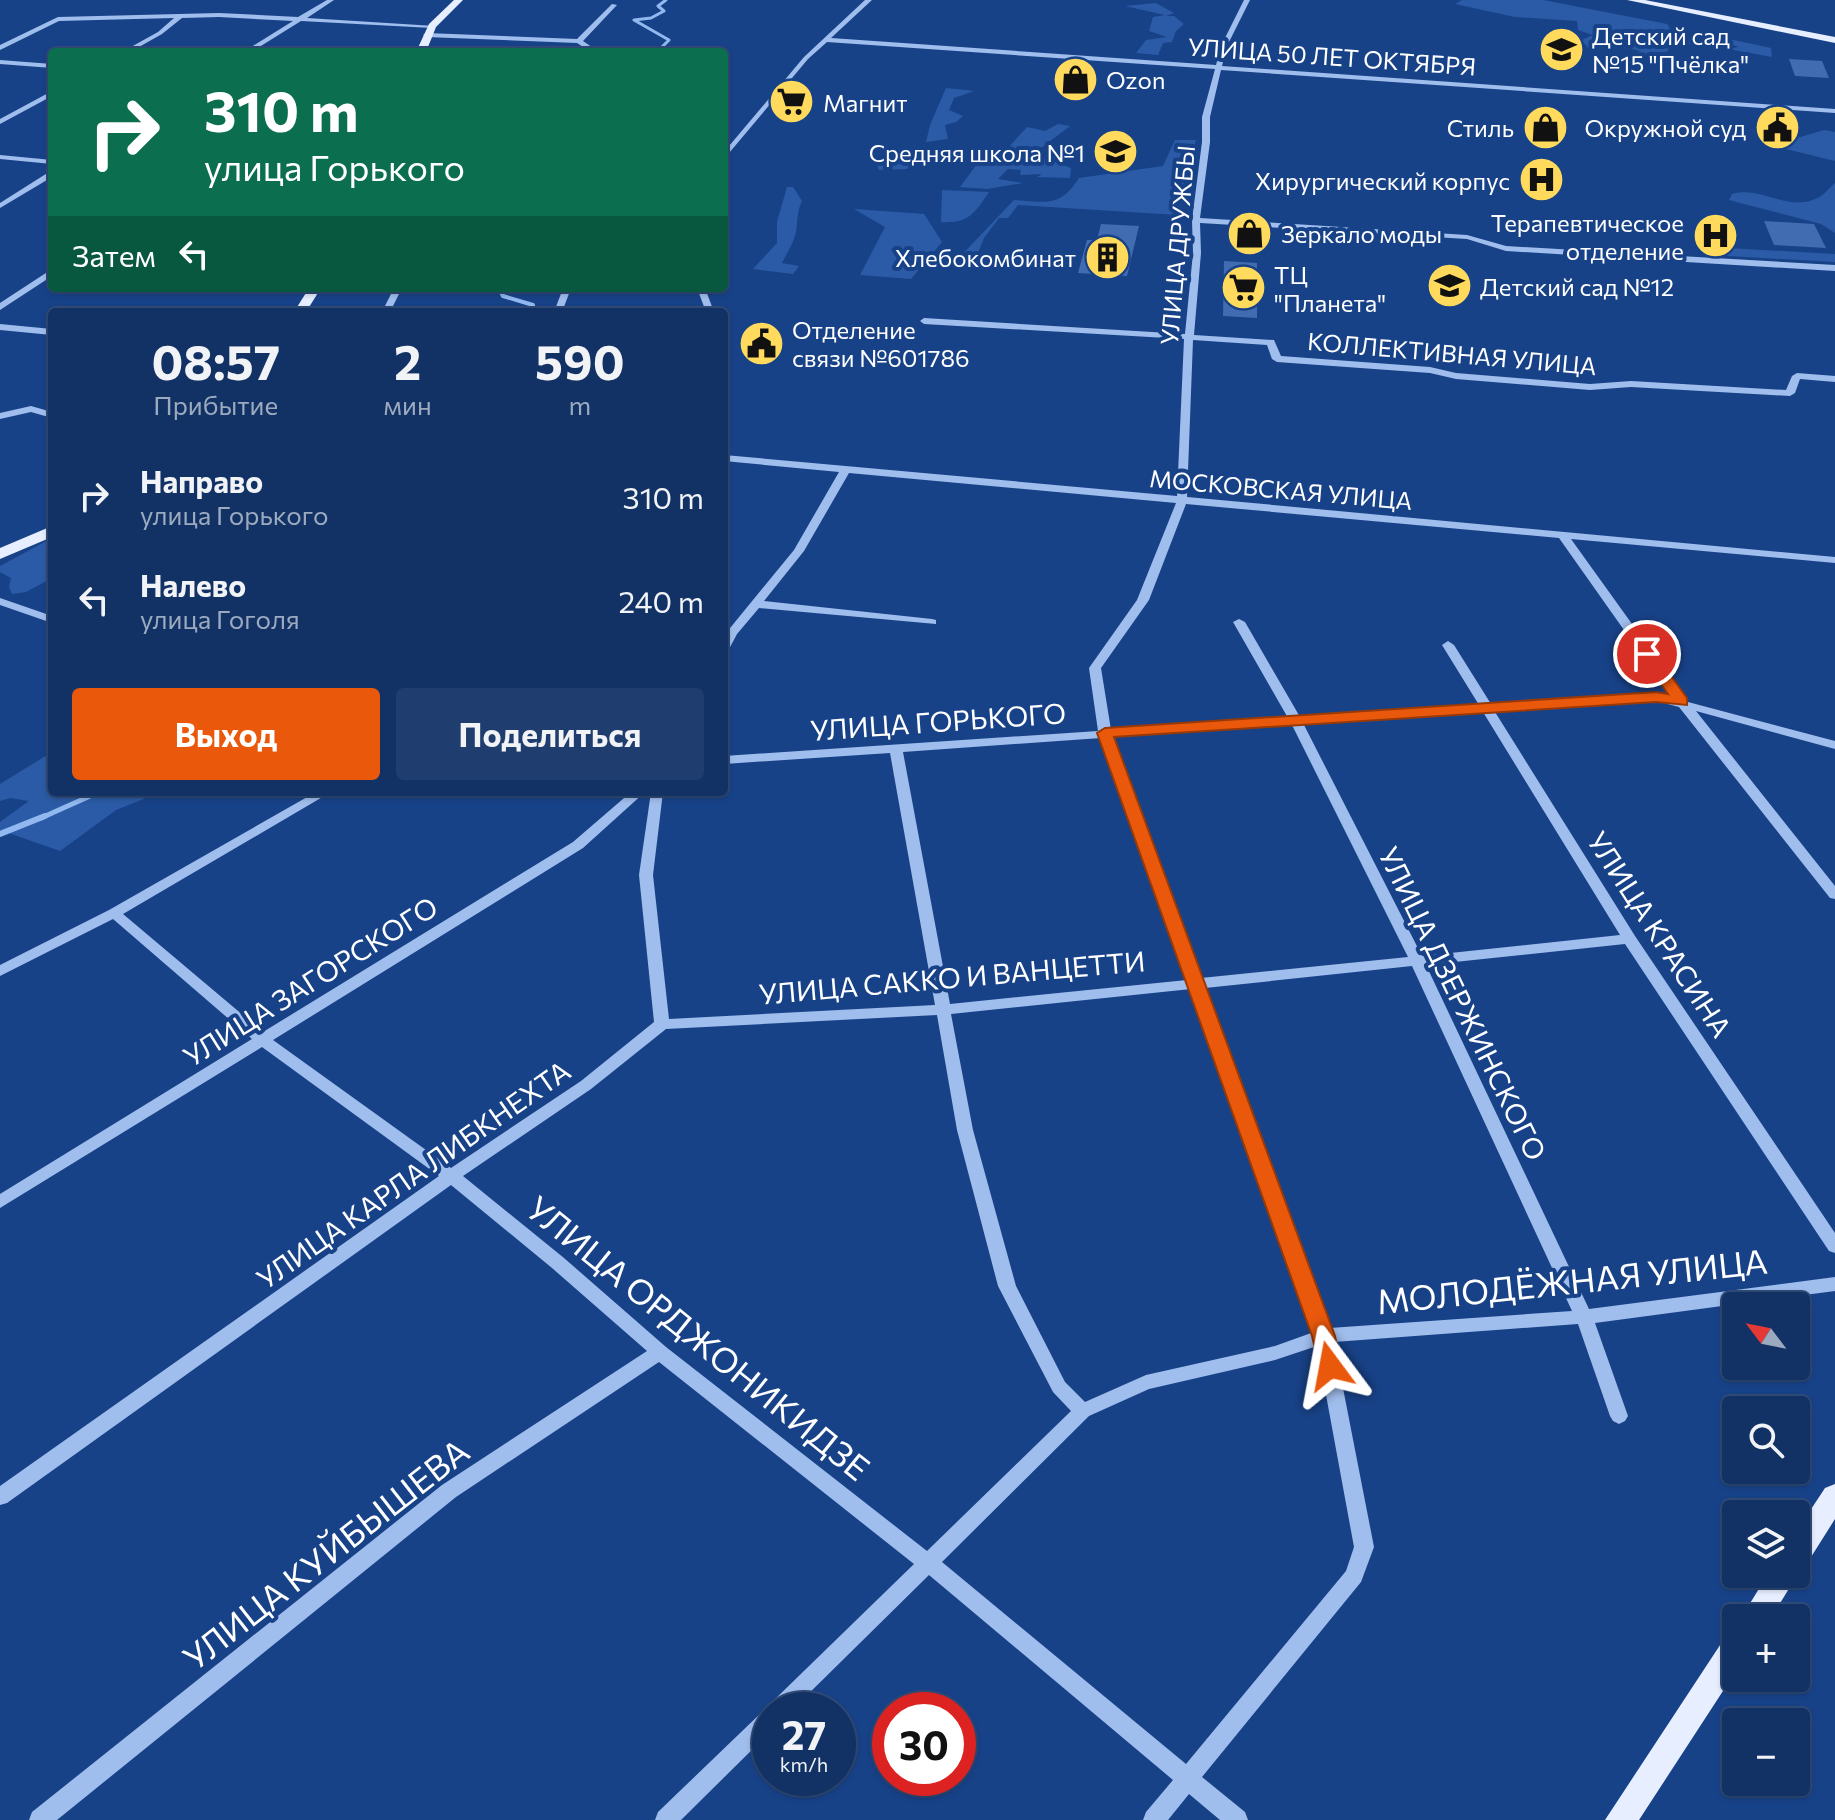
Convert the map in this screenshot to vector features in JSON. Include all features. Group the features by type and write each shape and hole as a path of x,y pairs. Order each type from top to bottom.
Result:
{"main road":[{"path":"423,48 429,31 459,0"},
{"path":"1631,0 1835,40"},
{"path":"0,554 48,533"},
{"path":"1810,1534 1835,1496"},
{"path":"1621,1820 1722,1667"}],"street":[{"path":"252,48 331,0"},
{"path":"728,152 806,58 869,0"},
{"name":"УЛИЦА ДРУЖБЫ","path":"1154,1820 1354,1576 1364,1547 1324,1336 1105,733 1095,668 1143,600 1182,501 1189,337 1197,253 1196,220 1206,142 1206,117 1218,66 1247,0"},
{"path":"579,41 614,5"},
{"path":"132,48 160,33 180,16"},
{"path":"0,48 58,19 180,16 298,20 579,41 590,48"},
{"name":"УЛИЦА 50 ЛЕТ ОКТЯБРЯ","path":"828,38 1835,109"},
{"path":"0,62 48,66"},
{"path":"0,122 48,95"},
{"path":"0,157 48,162"},
{"path":"0,206 48,176"},
{"path":"1196,220 1467,237 1506,248 1835,268"},
{"path":"0,307 48,275"},
{"name":"КОЛЛЕКТИВНАЯ УЛИЦА","path":"924,321 1271,342 1277,359 1430,370 1456,376 1590,387 1631,384 1790,393 1797,376 1835,379"},
{"path":"0,327 48,332"},
{"path":"0,416 31,409 48,414"},
{"name":"МОСКОВСКАЯ УЛИЦА","path":"728,458 1835,560"},
{"path":"728,641 799,551 846,469"},
{"path":"1563,536 1681,701 1835,895"},
{"path":"0,601 48,619"},
{"path":"756,604 932,622"},
{"name":"УЛИЦА ДЗЕРЖИНСКОГО","path":"1239,622 1296,721 1417,961 1584,1317 1619,1416"},
{"name":"УЛИЦА КРАСИНА","path":"1448,645 1629,939 1835,1246"},
{"name":"УЛИЦА ГОРЬКОГО","path":"728,760 1656,697 1681,701 1835,745"},
{"path":"896,750 965,1130 1007,1286 1059,1387 1083,1411"},
{"path":"0,971 114,913 318,796"},
{"name":"УЛИЦА ЗАГОРСКОГО","path":"0,1202 578,845 634,796"},
{"path":"656,796 646,875 662,1024"},
{"name":"УЛИЦА ОРДЖОНИКИДЗЕ","path":"114,913 264,1041 451,1176 660,1352 928,1563 1237,1820"},
{"name":"УЛИЦА САККО И ВАНЦЕТТИ","path":"662,1024 945,1010 1629,939"},
{"name":"УЛИЦА КАРЛА ЛИБКНЕХТА","path":"0,1497 451,1176 586,1085 662,1024"},
{"name":"МОЛОДЁЖНАЯ УЛИЦА","path":"796,1692 1083,1411 1146,1382 1275,1353 1324,1336 1584,1317 1835,1284"},
{"name":"УЛИЦА КУЙБЫШЕВА","path":"40,1820 449,1491 660,1352"},
{"path":"666,1820 752,1736"}],"shaded area":[{"path":"1462,0 1543,0 1667,24 1676,37 1684,40 1696,32 1771,48 1772,57 1728,49 1739,47 1726,43 1723,46 1675,44 1661,55 1651,56 1633,54 1640,51 1628,49 1588,48 1582,40 1593,35 1578,30 1577,21 1515,17 1455,4"},
{"path":"1156,3 1174,13 1166,16 1174,16 1184,24 1176,31 1172,42 1163,43 1158,55 1136,53 1146,40 1167,37 1149,31 1153,17 1165,15 1125,6"},
{"path":"946,88 974,91 954,98 949,110 963,116 945,125 948,139 926,142 930,125"},
{"path":"1058,124 1070,126 1033,154 1071,168 1070,178 1020,175 1021,170 1008,169 998,179 1023,183 987,189 960,187 989,148 1007,149 1027,127 1045,131"},
{"path":"1824,130 1835,132 1835,161 1778,147 1784,142"},
{"path":"1175,140 1196,140 1177,215 1018,205 1008,218 999,218 984,238 974,263 955,262 1014,200 1051,201 1059,199 1079,178 1163,166"},
{"path":"916,147 919,159 911,162 907,169 879,170 876,163 889,150"},
{"path":"1835,183 1835,233 1821,224 1729,200 1732,194 1743,192 1787,201 1810,201 1823,195"},
{"path":"787,187 793,187 802,201 794,239 782,263 799,266 793,274 753,269 777,243 777,222"},
{"path":"942,190 989,192 970,216 958,221 941,222"},
{"path":"854,209 924,214 942,242 911,279 860,275 885,227"},
{"path":"1710,247 1835,254 1835,262 1719,255"},
{"path":"48,540 48,580 26,592 12,594 9,587 11,578 0,572 0,566"},
{"path":"48,754 48,796 151,796 116,810 60,851 0,830 0,822 29,801 10,798 0,801 0,784"}],"building":[{"path":"1789,59 1822,61 1829,78 1795,76"},
{"name":"Окружной суд","path":"1763,116 1783,117 1790,136 1766,134 1761,120 1764,120"},
{"path":"1764,221 1814,224 1826,248 1774,245"},
{"name":"Хлебокомбинат","path":"1101,224 1139,226 1127,276 1078,273 1087,240 1097,240"},
{"name":"ТЦ \"Планета\"","path":"1224,261 1257,263 1257,318 1223,316"}],"waterway":[{"path":"661,48 669,40 634,20 651,18 664,11 658,6 666,0"},
{"path":"501,292 503,296 533,305 533,308"},
{"path":"41,818 90,796"},
{"path":"0,834 45,816"}],"place":[{"name":"Детский сад №15 \"Пчёлка\"","path":"1561,49"},
{"name":"Ozon","path":"1075,79"},
{"name":"Магнит","path":"792,102"},
{"name":"Стиль","path":"1545,127"},
{"name":"Окружной суд","path":"1777,127"},
{"name":"Средняя школа №1","path":"1116,152"},
{"name":"Хирургический корпус","path":"1541,180"},
{"name":"Зеркало моды","path":"1250,233"},
{"name":"Терапевтическое отделение","path":"1715,236"},
{"name":"Хлебокомбинат","path":"1107,257"},
{"name":"Детский сад №12","path":"1449,286"},
{"name":"ТЦ \"Планета\"","path":"1243,288"},
{"name":"Отделение связи №601786","path":"761,343"}],"route":[{"path":"1330,1366 1324,1336 1105,733 1656,697 1681,701 1647,654"}]}
